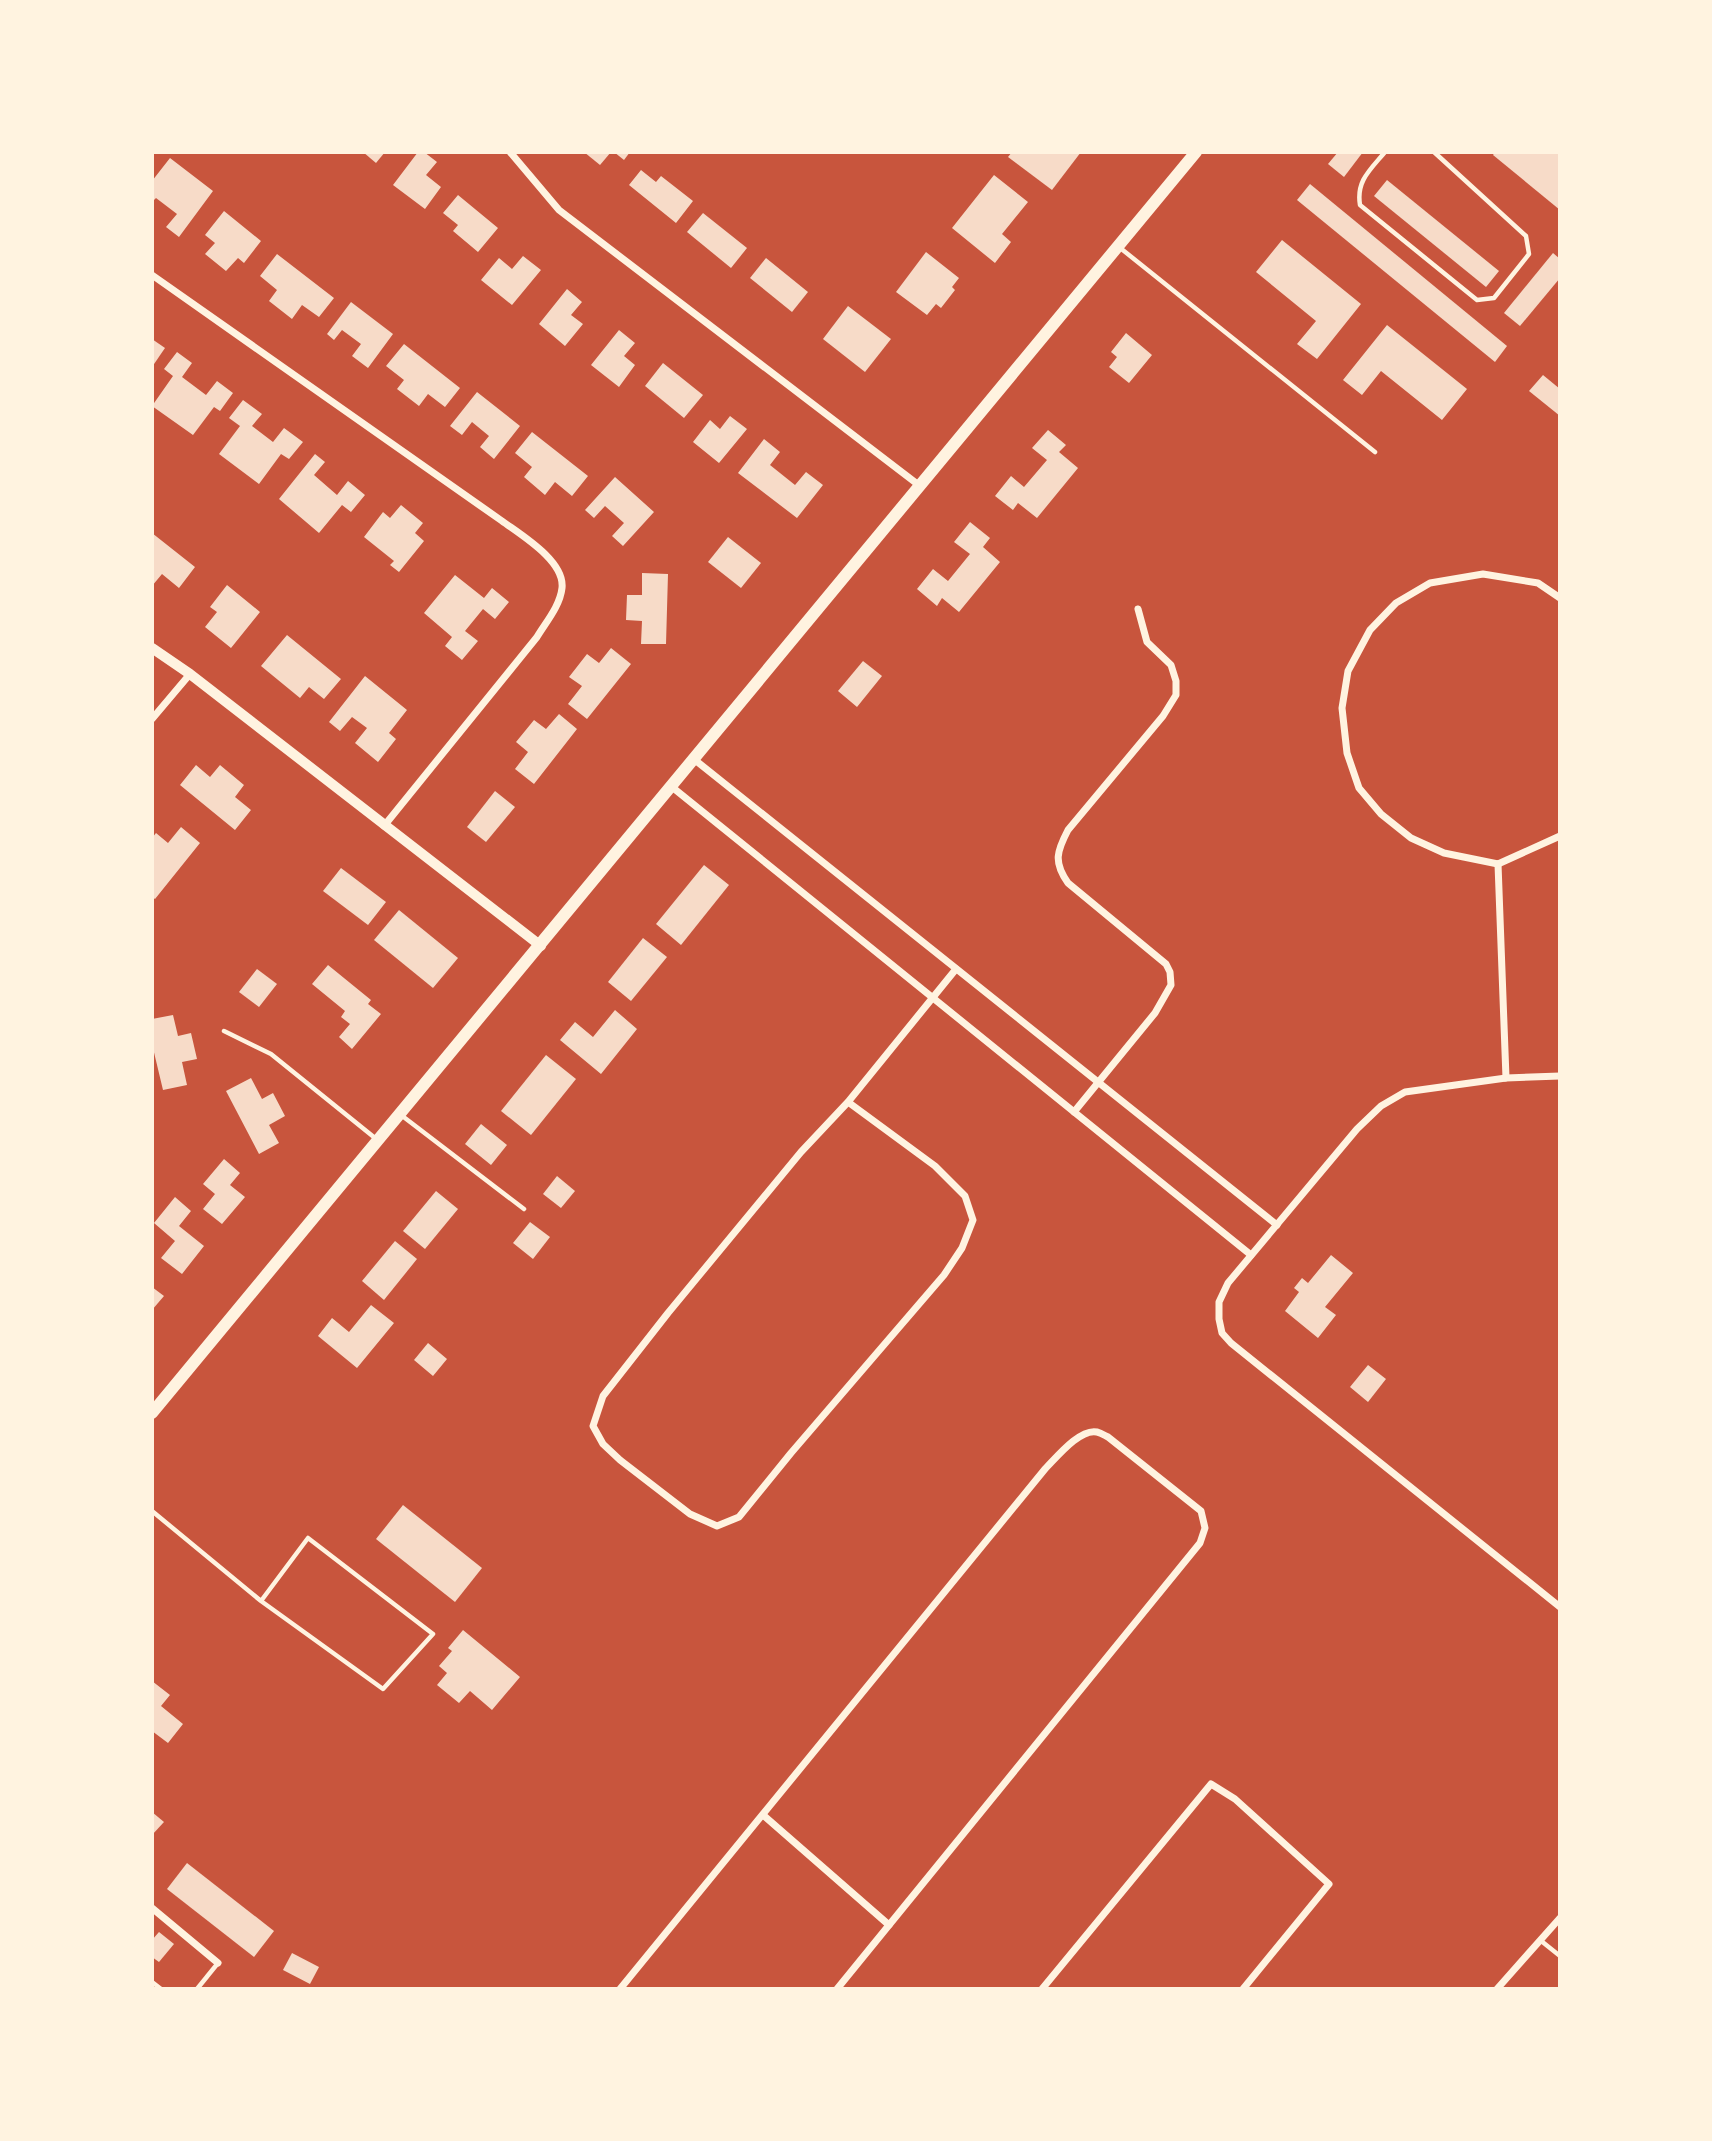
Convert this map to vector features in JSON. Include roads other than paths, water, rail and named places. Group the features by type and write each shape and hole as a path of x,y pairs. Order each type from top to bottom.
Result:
{"main road":[{"path":"152,1413 695,760 1192,154"}],"street":[{"path":"510,152 559,210 920,486"},
{"path":"152,275 502,521 555,564 562,586 556,607 537,637 384,826"},
{"path":"1560,598 1538,583 1483,574 1430,583 1396,603 1370,630 1348,671 1342,708 1347,753 1359,788 1381,814 1411,838 1444,853 1498,864 1560,836"},
{"path":"1074,1112 1155,1013 1171,985 1166,964 1068,883 1060,872 1057,859 1060,845 1068,830 1163,716 1177,695 1171,665 1147,642 1138,610"},
{"path":"152,648 190,674 541,946"},
{"path":"152,719 190,674"},
{"path":"695,760 1277,1225"},
{"path":"672,787 1251,1255"},
{"path":"1498,864 1506,1078"},
{"path":"848,1102 935,1166 965,1196 973,1220 962,1248 944,1275 739,1517 717,1526 690,1514 603,1444 593,1426 603,1396 801,1152 848,1102 956,969"},
{"path":"1560,1076 1506,1078 1405,1092 1381,1106 1357,1129 1251,1255 1228,1283 1219,1302 1222,1333 1231,1343 1560,1607"},
{"path":"620,1989 1045,1469 1072,1442 1086,1433 1096,1432 1108,1437 1200,1511 1205,1528 1200,1543 837,1989"},
{"path":"1042,1989 1211,1784 1235,1799 1329,1884 1243,1989"},
{"path":"762,1815 889,1925"},
{"path":"152,1908 218,1963"},
{"path":"1497,1989 1560,1918"}],"lane":[{"path":"1385,152 1368,172 1358,191 1360,205 1477,300 1494,298 1529,254 1526,236 1434,152"},
{"path":"1118,247 1375,452"},
{"path":"224,1031 271,1054 379,1141"},
{"path":"401,1115 524,1209"},
{"path":"152,1511 261,1601 383,1689 433,1634 308,1538 261,1601"},
{"path":"1539,1940 1560,1956"},
{"path":"197,1989 218,1963"},
{"path":"152,1982 161,1989"}]}
